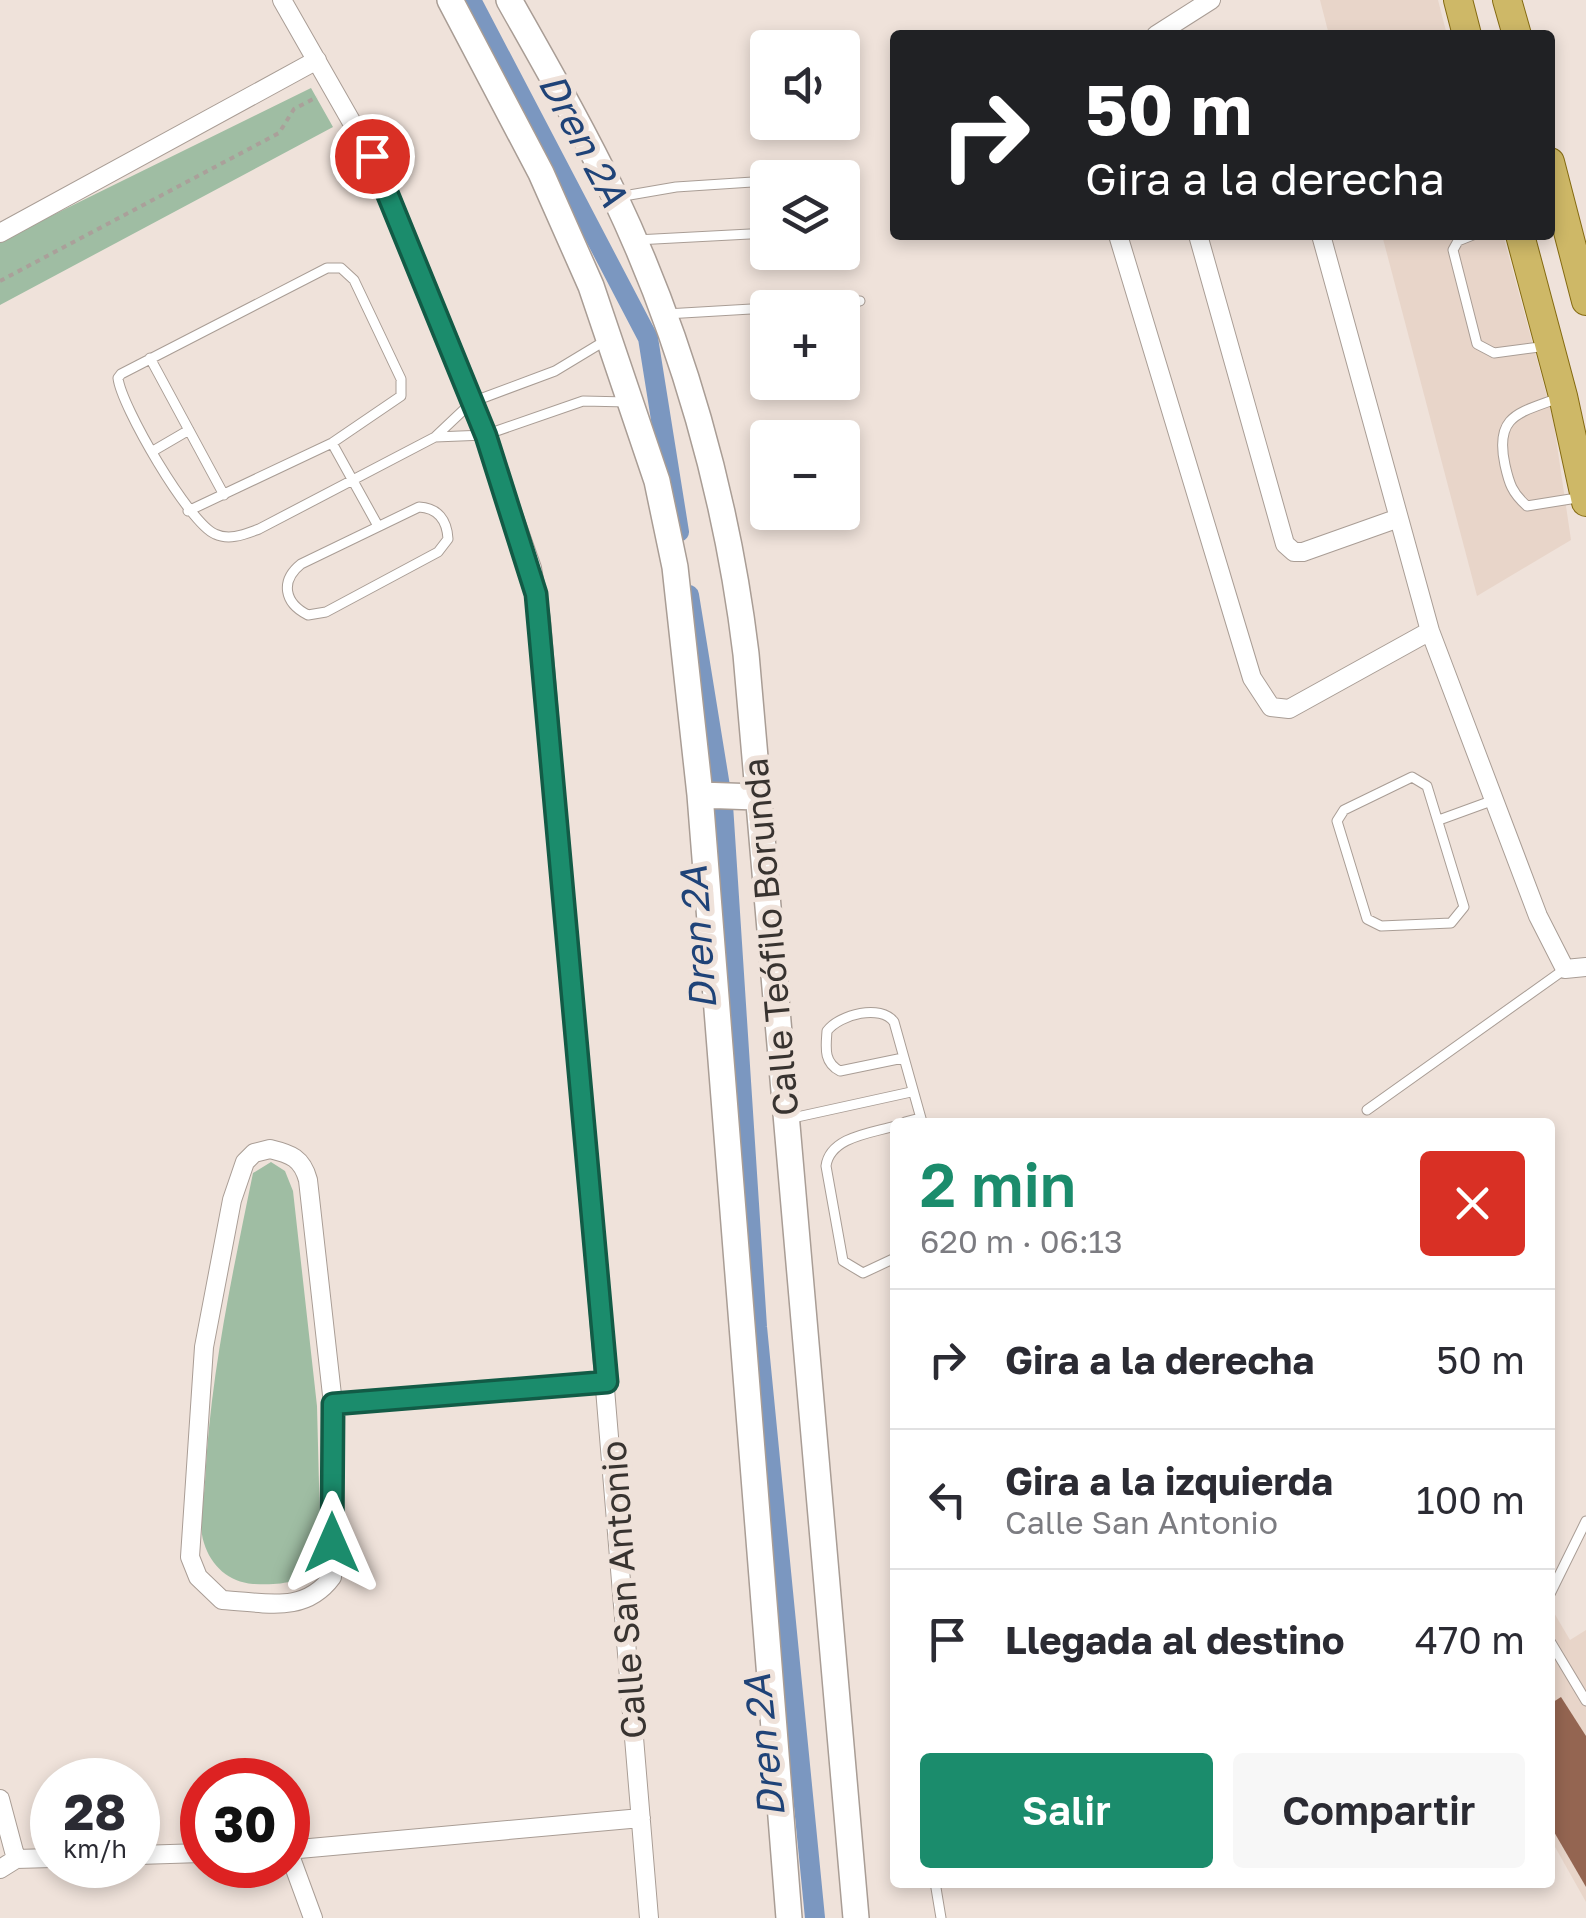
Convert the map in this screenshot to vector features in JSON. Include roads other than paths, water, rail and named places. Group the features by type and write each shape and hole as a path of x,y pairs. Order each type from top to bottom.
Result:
{"main road":[{"name":"Calle Teófilo Borunda","path":"450,0 566,228 610,338 657,482 675,566 705,795 789,1918"},
{"name":"Calle Teófilo Borunda","path":"509,0 615,197 634,240 695,411 732,553 746,654 750,797 786,1119 856,1918"},
{"path":"1458,0 1466,30"},
{"path":"1507,0 1516,30"},
{"path":"1555,181 1586,302"},
{"path":"1521,240 1586,500"},
{"path":"705,795 750,797"}],"street":[{"name":"Calle San Antonio","path":"282,0 372,156 486,436 532,568 541,619 649,1918"},
{"path":"1164,30 1211,0"},
{"path":"0,232 318,60"},
{"path":"1120,240 1252,678 1264,699 1271,707 1289,709 1430,631"},
{"path":"1199,240 1285,544 1294,552 1303,552 1396,519"},
{"path":"1324,240 1396,519 1430,631 1538,916 1565,970 1586,967"},
{"path":"270,1148 292,1155 304,1166 333,1404 332,1578 310,1600 297,1603 222,1600 198,1577 190,1557 198,1402 204,1347 238,1178 254,1153 270,1148"},
{"path":"333,1404 607,1382"},
{"path":"0,1799 8,1864"},
{"path":"310,1848 640,1818"},
{"path":"302,1888 313,1918"}],"lane":[{"path":"615,197 750,182"},
{"path":"634,240 750,234"},
{"path":"1462,240 1452,250 1477,344 1494,353 1550,346"},
{"path":"188,512 332,443 387,409 400,396 402,389 354,280 342,268 327,268 121,374 118,384 152,451 188,512 210,532 237,537 354,481 435,438 472,402 555,370 610,338"},
{"path":"663,314 750,309"},
{"path":"150,358 224,495"},
{"path":"1563,396 1518,414 1505,425 1499,438 1509,486 1527,506 1586,500"},
{"path":"435,438 486,436 560,406 595,400 631,402"},
{"path":"152,451 189,430"},
{"path":"332,443 378,526"},
{"path":"419,507 428,507 444,520 448,538 438,552 326,612 308,615 294,606 285,589 292,570 378,526 419,507"},
{"path":"1412,778 1427,786 1439,820 1460,890 1462,913 1451,922 1381,926 1367,919 1339,835 1340,815 1412,778"},
{"path":"1439,820 1494,800"},
{"path":"1367,1110 1565,970"},
{"path":"903,1058 840,1070 833,1067 826,1054 827,1030 836,1021 880,1011 888,1013 894,1022 920,1118"},
{"path":"786,1119 912,1092"},
{"path":"890,1128 838,1145 828,1156 826,1166 843,1261 863,1273 890,1260"},
{"path":"1555,1584 1586,1522"},
{"path":"1555,1649 1586,1701"},
{"path":"936,1888 940,1918"}],"waterway":[{"name":"Dren 2A","path":"471,0 648,338 679,532"},
{"name":"Dren 2A","path":"689,595 723,805 757,1327 815,1918"}]}
